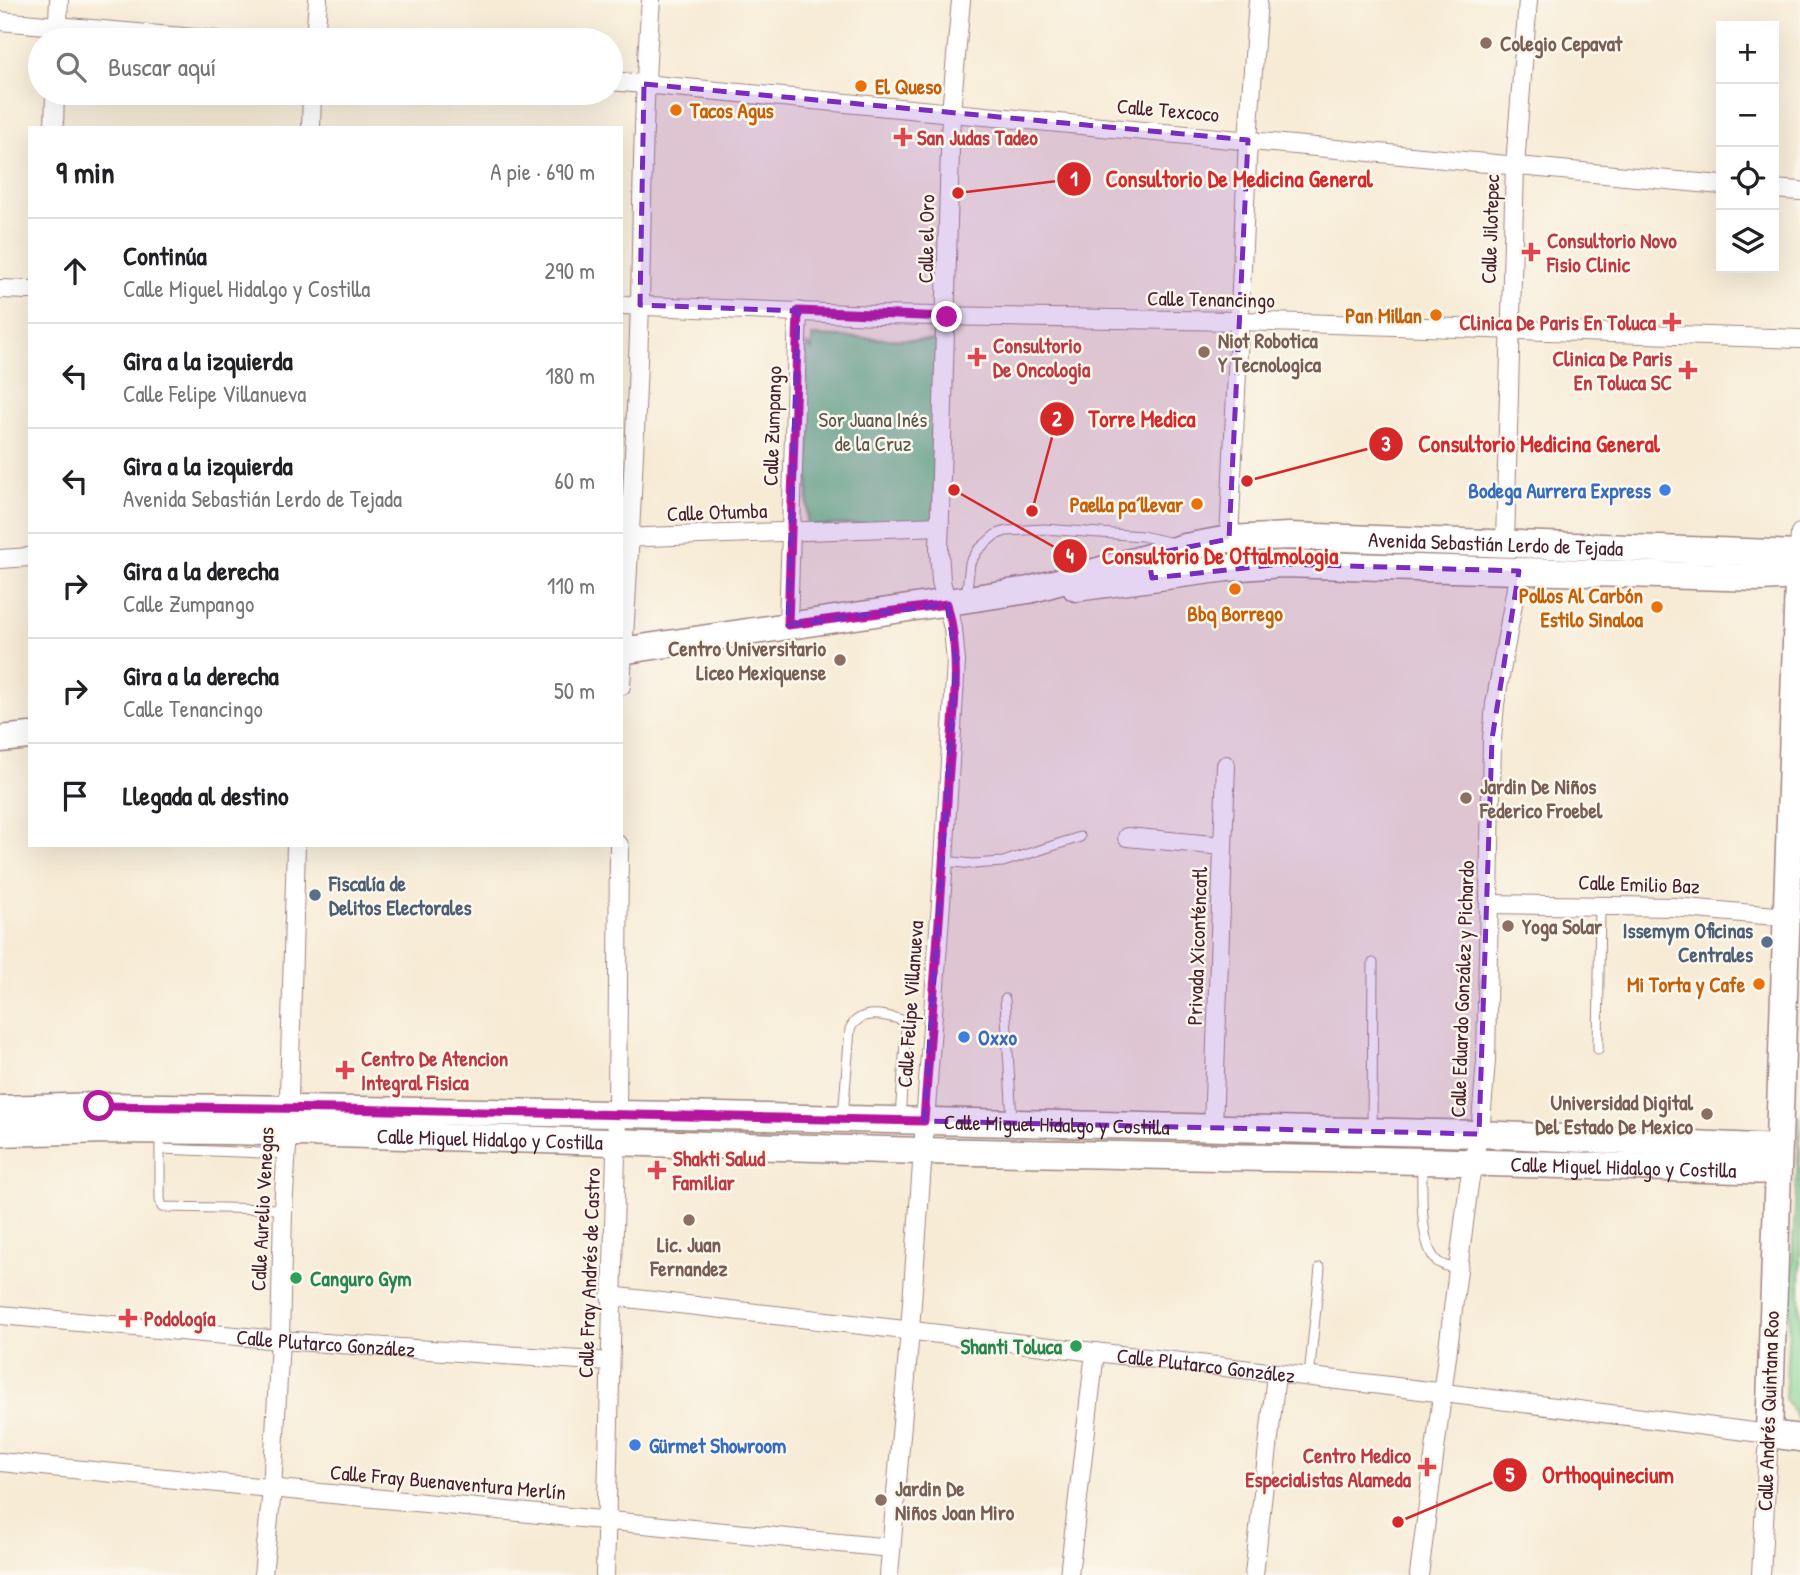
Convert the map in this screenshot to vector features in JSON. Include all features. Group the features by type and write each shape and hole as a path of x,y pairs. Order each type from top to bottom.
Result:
{"main road":[{"name":"Avenida Sebastián Lerdo de Tejada","path":"623,651 1028,590 1185,547 1228,539 1289,536 1505,543 1799,559"},
{"name":"Avenida Sebastián Lerdo de Tejada","path":"1028,590 1108,586 1252,565 1760,578 1799,559"},
{"name":"Calle Andrés Quintana Roo","path":"1769,1434 1787,917 1796,798 1799,559"},
{"path":"0,739 28,736"},
{"name":"Calle Miguel Hidalgo y Costilla","path":"0,1109 99,1106 288,1132"},
{"name":"Calle Miguel Hidalgo y Costilla","path":"0,1133 160,1139 288,1132 616,1127 843,1119 1479,1134 1777,1160"},
{"name":"Calle Miguel Hidalgo y Costilla","path":"616,1127 922,1151 1473,1162 1777,1160"},
{"name":"Calle Plutarco González","path":"1769,1434 1800,1438"}],"street":[{"path":"57,28 59,0"},
{"path":"315,28 318,0"},
{"path":"623,623 640,305 644,84 651,0"},
{"name":"Calle el Oro","path":"956,602 940,565 940,526 951,113 961,0"},
{"path":"1228,539 1248,140 1258,0"},
{"name":"Calle Jilotepec","path":"1505,543 1515,165 1528,0"},
{"path":"0,21 33,28"},
{"name":"Calle Texcoco","path":"623,82 1716,185"},
{"path":"54,126 55,105"},
{"path":"311,126 312,105"},
{"path":"1779,189 1800,191"},
{"path":"0,289 28,290"},
{"name":"Calle Tenancingo","path":"623,305 947,317 1239,321 1800,338"},
{"name":"Calle Zumpango","path":"788,625 798,311"},
{"name":"Calle Otumba","path":"626,538 940,526"},
{"path":"0,558 28,557"},
{"name":"Calle Eduardo González y Pichardo","path":"1419,1575 1473,1162 1479,1134 1486,1060 1492,739 1495,704 1519,571"},
{"name":"Calle Felipe Villanueva","path":"889,1575 922,1151 912,1121 944,861 956,662 953,628 956,602"},
{"name":"Privada Xiconténcatl","path":"1213,1128 1226,765"},
{"path":"1127,837 1223,846"},
{"name":"Calle Aurelio Venegas","path":"263,1575 272,1490 280,1340 296,847"},
{"name":"Calle Fray Andrés de Castro","path":"605,1575 616,1127 618,847"},
{"name":"Calle Emilio Baz","path":"1490,904 1674,907 1787,917"},
{"name":"Calle Plutarco González","path":"610,1296 1444,1393 1769,1434"},
{"name":"Calle Plutarco González","path":"0,1315 280,1340 610,1362"},
{"path":"1069,1575 1094,1352"},
{"path":"1254,1575 1276,1374"},
{"name":"Calle Andrés Quintana Roo","path":"1760,1575 1769,1434"},
{"name":"Calle Fray Buenaventura Merlín","path":"0,1462 891,1548"}],"lane":[{"path":"956,602 971,563 986,541 1006,531 1044,528 1142,536 1185,547"},
{"path":"944,861 1003,862 1080,837"},
{"path":"1598,1049 1600,905"},
{"path":"1372,1132 1373,963"},
{"path":"1005,999 1013,1123"},
{"path":"843,1119 850,1029 853,1023 876,1013 902,1020 906,1027 912,1121"},
{"path":"160,1139 162,1207 283,1209"},
{"path":"1422,1161 1427,1246 1438,1263 1459,1270"},
{"path":"1309,1377 1320,1268"}],"highlighted area":[{"path":"644,84 1248,140 1229,539 1148,555 1152,578 1282,564 1519,571 1492,739 1479,1134 924,1121 956,662 947,604 788,625 798,311 640,305"}],"green space":[{"name":"Sor Juana Inés de la Cruz","path":"812,336 937,341 934,522 807,526 810,417 807,417 806,346 807,344 812,350"},
{"path":"1800,1114 1800,1422 1785,1399"}],"place":[{"name":"Colegio Cepavat","path":"1486,43"},
{"name":"El Queso","path":"861,86"},
{"name":"Tacos Agus","path":"676,110"},
{"name":"San Judas Tadeo","path":"903,137"},
{"name":"Consultorio De Medicina General","path":"958,193"},
{"name":"Consultorio Novo Fisio Clinic","path":"1531,252"},
{"name":"Pan Millan","path":"1436,315"},
{"name":"Clinica De Paris En Toluca","path":"1672,322"},
{"name":"Niot Robotica Y Tecnologica","path":"1204,352"},
{"name":"Consultorio De Oncologia","path":"977,357"},
{"name":"Clinica De Paris En Toluca SC","path":"1688,370"},
{"name":"Consultorio Medicina General","path":"1247,481"},
{"name":"Consultorio De Oftalmologia","path":"954,490"},
{"name":"Bodega Aurrera Express","path":"1665,490"},
{"name":"Paella pa´llevar","path":"1197,504"},
{"name":"Torre Medica","path":"1032,511"},
{"name":"Bbq Borrego","path":"1235,589"},
{"name":"Pollos Al Carbón Estilo Sinaloa","path":"1657,607"},
{"name":"Centro Universitario Liceo Mexiquense","path":"840,660"},
{"name":"Jardin De Niños Federico Froebel","path":"1466,798"},
{"name":"Fiscalía de Delitos Electorales","path":"315,895"},
{"name":"Yoga Solar","path":"1508,926"},
{"name":"Issemym Oficinas Centrales","path":"1767,942"},
{"name":"Mi Torta y Cafe","path":"1759,984"},
{"name":"Oxxo","path":"964,1037"},
{"name":"Centro De Atencion Integral Fisica","path":"345,1070"},
{"name":"Universidad Digital Del Estado De Mexico","path":"1707,1114"},
{"name":"Shakti Salud Familiar","path":"657,1170"},
{"name":"Lic. Juan Fernandez","path":"689,1220"},
{"name":"Canguro Gym","path":"296,1278"},
{"name":"Podología","path":"128,1318"},
{"name":"Shanti Toluca","path":"1076,1346"},
{"name":"Gürmet Showroom","path":"635,1445"},
{"name":"Centro Medico Especialistas Alameda","path":"1427,1467"},
{"name":"Jardin De Niños Joan Miro","path":"881,1500"},
{"name":"Orthoquinecium","path":"1398,1522"}],"route":[{"path":"99,1106 924,1121 956,662 953,628 947,604 788,625 798,311 947,317"}]}
